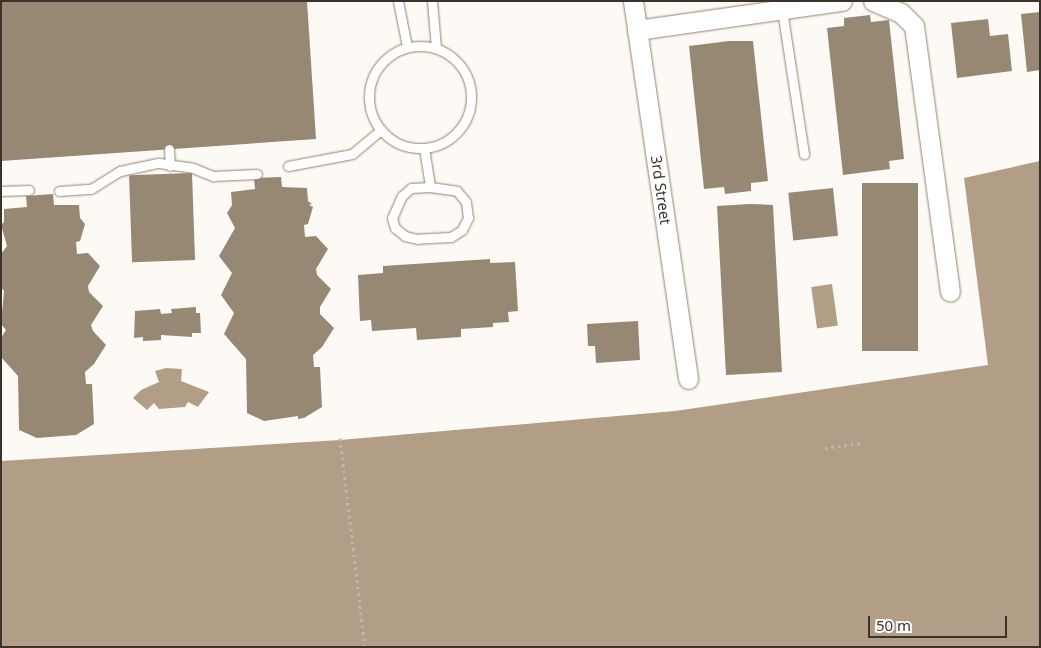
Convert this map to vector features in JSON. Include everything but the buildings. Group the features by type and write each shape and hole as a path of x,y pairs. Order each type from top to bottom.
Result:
{"street":[{"name":"3rd Street","path":"633,1 688,378"},
{"path":"637,30 842,1"},
{"path":"873,1 901,13 914,26 950,292"}],"lane":[{"path":"398,1 407,47"},
{"path":"432,1 436,48"},
{"path":"782,10 804,154"},
{"path":"407,47 436,48 455,58 465,72 471,88 471,105 466,121 455,135 441,144 424,148 408,147 393,141 381,130 372,116 369,99 371,82 379,66 391,54 407,47"},
{"path":"288,166 352,154 381,130"},
{"path":"424,148 430,187"},
{"path":"169,149 170,166"},
{"path":"59,191 91,189 120,171 159,163 193,168 213,176 257,174"},
{"path":"430,187 457,191 466,202 468,218 462,230 451,237 417,239 405,236 394,223 396,206 411,188 430,187"},
{"path":"1,191 29,190"}],"path":[{"path":"340,438 365,647"},
{"path":"825,448 862,443"}],"shaded area":[{"path":"1040,161 1040,647 1,647 1,461 340,440 675,411 988,365 964,178"},
{"path":"832,284 838,326 817,329 811,287"},
{"path":"166,368 182,369 181,381 209,392 198,407 188,402 185,407 159,409 154,403 147,410 133,398 141,390 159,382 155,371"}]}
